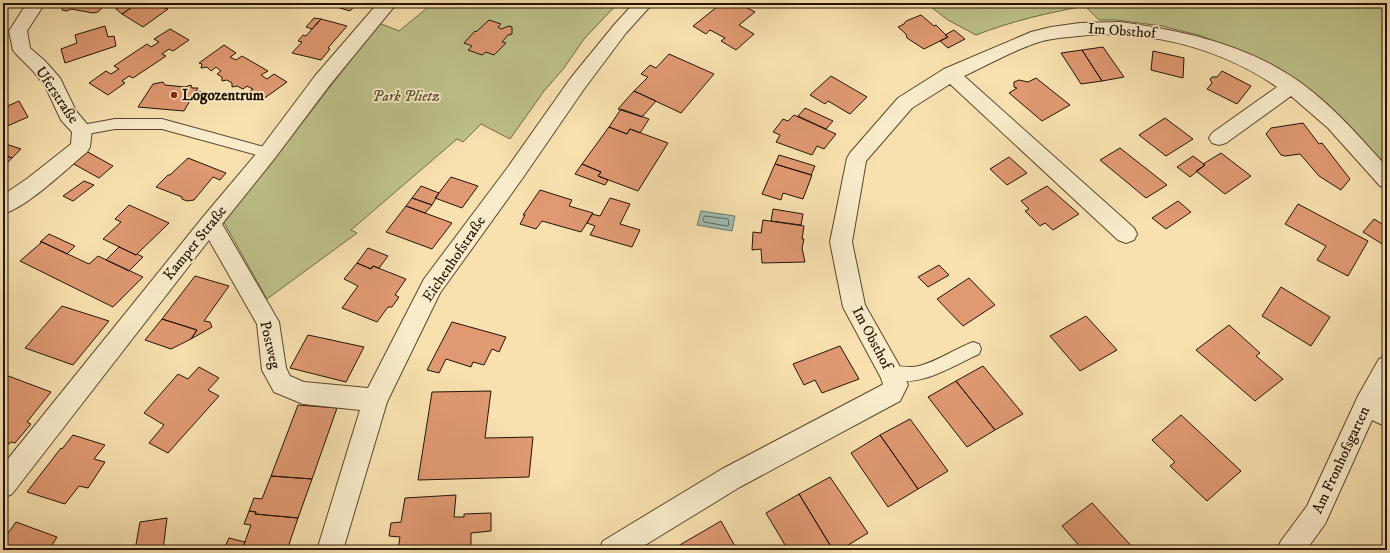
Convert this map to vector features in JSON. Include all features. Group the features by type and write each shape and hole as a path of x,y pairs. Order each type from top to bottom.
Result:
{"street":[{"name":"Uferstraße","path":"3,206 35,184 80,147 82,130 68,115 53,83 40,66 22,50 18,31 36,3"},
{"name":"Kamper Straße","path":"3,485 210,223 268,153 322,81 377,14 388,3"},
{"name":"Eichenhofstraße","path":"330,550 375,400 432,286 515,173 577,84 620,29 644,3"},
{"name":"Im Obsthof","path":"612,550 732,478 891,393 896,385 891,373 854,307 841,242 856,158 905,103 952,74 1031,38 1051,33 1080,29 1119,28 1164,34 1198,42 1240,58 1272,74 1306,97 1335,123 1387,180"},
{"path":"952,74 1126,234"},
{"path":"1219,138 1290,86"},
{"name":"Postweg","path":"210,223 268,322 274,370 282,384 303,393 375,400"},
{"name":"Am Fronhofsgarten","path":"1290,550 1316,515 1377,410 1387,367"}],"lane":[{"path":"82,130 115,124 162,124 268,153"},
{"path":"891,373 909,376 921,373 973,349"}],"green space":[{"name":"Park Plietz","path":"433,3 618,3 584,39 564,68 544,91 510,139 481,124 463,142 457,139 351,230 357,233 267,299 222,219 280,152 379,23 399,31"},
{"path":"931,3 1377,3 1387,7 1387,168 1248,57 1202,36 1162,26 1116,20 1099,20 1085,6 1030,18 976,35 948,20 931,7"}],"water":[{"path":"701,211 735,216 732,231 697,225"}],"building":[{"path":"107,3 98,12 93,13 71,9 67,11 62,10 66,4"},
{"path":"124,3 138,3 122,14 116,9"},
{"path":"138,3 148,3 168,9 143,27 122,14"},
{"path":"323,3 358,3 350,11"},
{"path":"722,3 738,3 755,12 739,25 754,34 736,50 721,41 725,38 710,30 706,34 693,26"},
{"path":"921,15 934,26 936,25 948,37 924,49 907,38 906,34 898,27 906,21"},
{"path":"314,18 321,19 312,29 306,27"},
{"path":"321,19 347,26 328,48 330,49 321,60 292,53 302,42 298,41 303,35 306,36"},
{"path":"489,20 501,24 498,27 501,29 509,26 512,27 512,34 508,35 502,42 506,43 494,55 486,52 482,55 468,50 472,46 464,43 475,31 476,32"},
{"path":"105,26 108,37 114,36 116,46 65,63 61,49 77,43 75,35"},
{"path":"170,29 189,40 173,51 169,49 162,54 166,56 133,78 129,76 122,81 125,83 108,95 89,83 106,71 111,74 119,69 114,66 147,44 151,47 159,42 154,39"},
{"path":"954,30 965,39 948,48 940,41 948,37 945,35"},
{"path":"224,45 236,53 230,57 236,60 242,56 268,71 261,75 267,79 274,74 287,82 262,100 253,100 254,96 249,92 253,89 247,86 243,89 237,86 232,87 232,83 227,80 222,81 222,77 217,74 221,71 216,67 211,71 207,67 201,68 202,64 199,63"},
{"path":"1103,47 1124,77 1102,81 1082,50"},
{"path":"1082,50 1102,81 1081,84 1061,53"},
{"path":"1153,51 1184,58 1183,78 1151,70"},
{"path":"669,54 714,74 681,113 634,91 648,77 641,74 650,65 656,68"},
{"path":"1222,71 1251,86 1237,104 1207,89 1212,83 1210,79 1212,77 1217,77"},
{"path":"831,76 867,97 850,114 828,101 825,104 810,95"},
{"path":"1036,78 1070,105 1042,121 1009,93 1017,88 1014,87 1014,82 1019,80 1028,82"},
{"name":"Logozentrum","path":"163,82 165,85 185,87 191,85 192,88 198,88 196,91 203,92 200,98 192,97 184,111 138,107 153,84"},
{"path":"634,91 656,101 642,117 618,109"},
{"path":"19,101 28,117 3,128 3,108"},
{"path":"805,108 833,121 826,129 798,116"},
{"path":"621,109 649,119 640,133 630,129 627,134 609,127"},
{"path":"794,115 836,134 824,149 817,146 812,155 776,142 780,135 773,132 783,119 788,121"},
{"path":"1165,118 1193,139 1166,156 1139,135"},
{"path":"1303,123 1319,144 1322,143 1350,179 1341,190 1319,176 1300,154 1285,156 1281,155 1266,134 1271,128"},
{"path":"609,127 627,134 630,129 668,143 638,191 598,176 601,172 582,164"},
{"path":"3,143 21,149 12,158 3,155"},
{"path":"1120,148 1167,185 1146,198 1100,160"},
{"path":"86,151 113,166 99,178 72,163"},
{"path":"1221,153 1251,176 1225,194 1196,171 1205,165 1203,164"},
{"path":"3,155 12,158 3,167"},
{"path":"779,155 815,166 811,175 775,164"},
{"path":"1193,156 1205,165 1190,177 1177,167"},
{"path":"1009,157 1027,173 1007,185 990,169"},
{"path":"188,158 226,173 220,180 213,177 194,200 187,201 182,199 182,197 156,187 168,175 170,175"},
{"path":"582,164 601,172 598,176 608,180 605,185 575,174"},
{"path":"775,164 812,175 803,199 783,193 781,200 762,194"},
{"path":"451,177 478,186 462,208 435,198"},
{"path":"84,181 94,185 73,201 63,196"},
{"path":"421,186 439,193 432,205 412,198"},
{"path":"1047,186 1079,214 1053,230 1045,223 1040,226 1025,211 1029,209 1021,201"},
{"path":"540,190 572,200 569,206 593,213 581,232 542,221 536,229 520,224 525,215 523,215"},
{"path":"412,198 432,205 425,213 406,206"},
{"path":"610,198 630,204 620,224 640,230 632,247 590,235 595,226 587,223 592,214 600,216"},
{"path":"1178,201 1191,212 1166,229 1152,218"},
{"path":"1298,204 1368,241 1348,276 1317,260 1326,246 1285,224"},
{"path":"129,205 169,223 136,255 103,239 121,222 115,219"},
{"path":"406,206 452,223 432,249 386,232"},
{"path":"773,209 803,214 801,225 771,221"},
{"path":"1374,219 1387,227 1387,247 1363,232"},
{"path":"763,220 804,226 802,248 805,262 762,263 761,249 752,250 753,232 761,233"},
{"path":"49,234 75,246 67,254 40,242"},
{"path":"42,242 89,264 98,256 143,277 113,307 20,261"},
{"path":"119,247 143,257 129,271 106,260"},
{"path":"368,248 388,256 379,268 373,266 371,269 357,263"},
{"path":"357,263 371,269 373,266 406,279 395,295 399,297 392,307 388,307 377,322 342,308 358,286 344,279"},
{"path":"939,265 949,275 928,287 918,277"},
{"path":"195,276 229,286 204,321 210,322 212,327 191,339 197,330 162,319"},
{"path":"969,278 995,305 963,326 937,299"},
{"path":"1281,287 1330,317 1311,346 1262,316"},
{"path":"62,306 109,321 73,365 25,348"},
{"path":"1086,316 1117,350 1080,371 1050,336"},
{"path":"162,319 197,330 191,339 171,349 145,340"},
{"path":"452,322 506,337 499,352 492,349 484,365 473,362 471,367 446,359 439,373 427,370"},
{"path":"1229,325 1260,353 1256,356 1283,379 1255,401 1196,350"},
{"path":"308,335 364,347 346,382 290,368"},
{"path":"840,346 859,379 822,393 815,380 804,385 793,364"},
{"path":"983,366 1023,414 995,430 956,381"},
{"path":"199,367 219,378 208,390 219,396 168,453 149,443 164,425 144,413 178,374 188,379"},
{"path":"3,374 51,392 27,422 31,424 15,443 11,442 9,444 3,442"},
{"path":"956,381 995,430 967,447 928,397"},
{"path":"491,391 485,438 533,437 529,477 418,480 432,392"},
{"path":"298,405 337,408 312,479 271,476"},
{"path":"1181,415 1241,471 1207,501 1170,466 1175,462 1152,440"},
{"path":"910,419 948,471 918,489 880,435"},
{"path":"73,435 105,445 94,459 105,462 88,488 79,486 65,504 27,492 61,448 62,449"},
{"path":"880,435 918,489 888,507 851,453"},
{"path":"271,476 312,479 298,518 255,514 256,512 249,511 254,498 262,499"},
{"path":"830,477 868,533 840,550 833,550 799,494"},
{"path":"799,494 833,550 788,550 766,513"},
{"path":"456,495 454,517 464,517 464,514 491,513 491,531 471,533 471,550 398,550 400,537 389,536 391,523 401,522 405,498"},
{"path":"1092,503 1135,550 1083,550 1062,526"},
{"path":"249,511 256,512 255,514 298,518 287,550 242,550 251,525 244,524"},
{"path":"167,518 163,550 135,550 140,522"},
{"path":"721,521 737,550 671,550"},
{"path":"16,522 57,537 49,550 3,550 3,540"},
{"path":"229,538 245,542 242,550 224,549"}],"place":[{"name":"Logozentrum","path":"174,95"}]}
